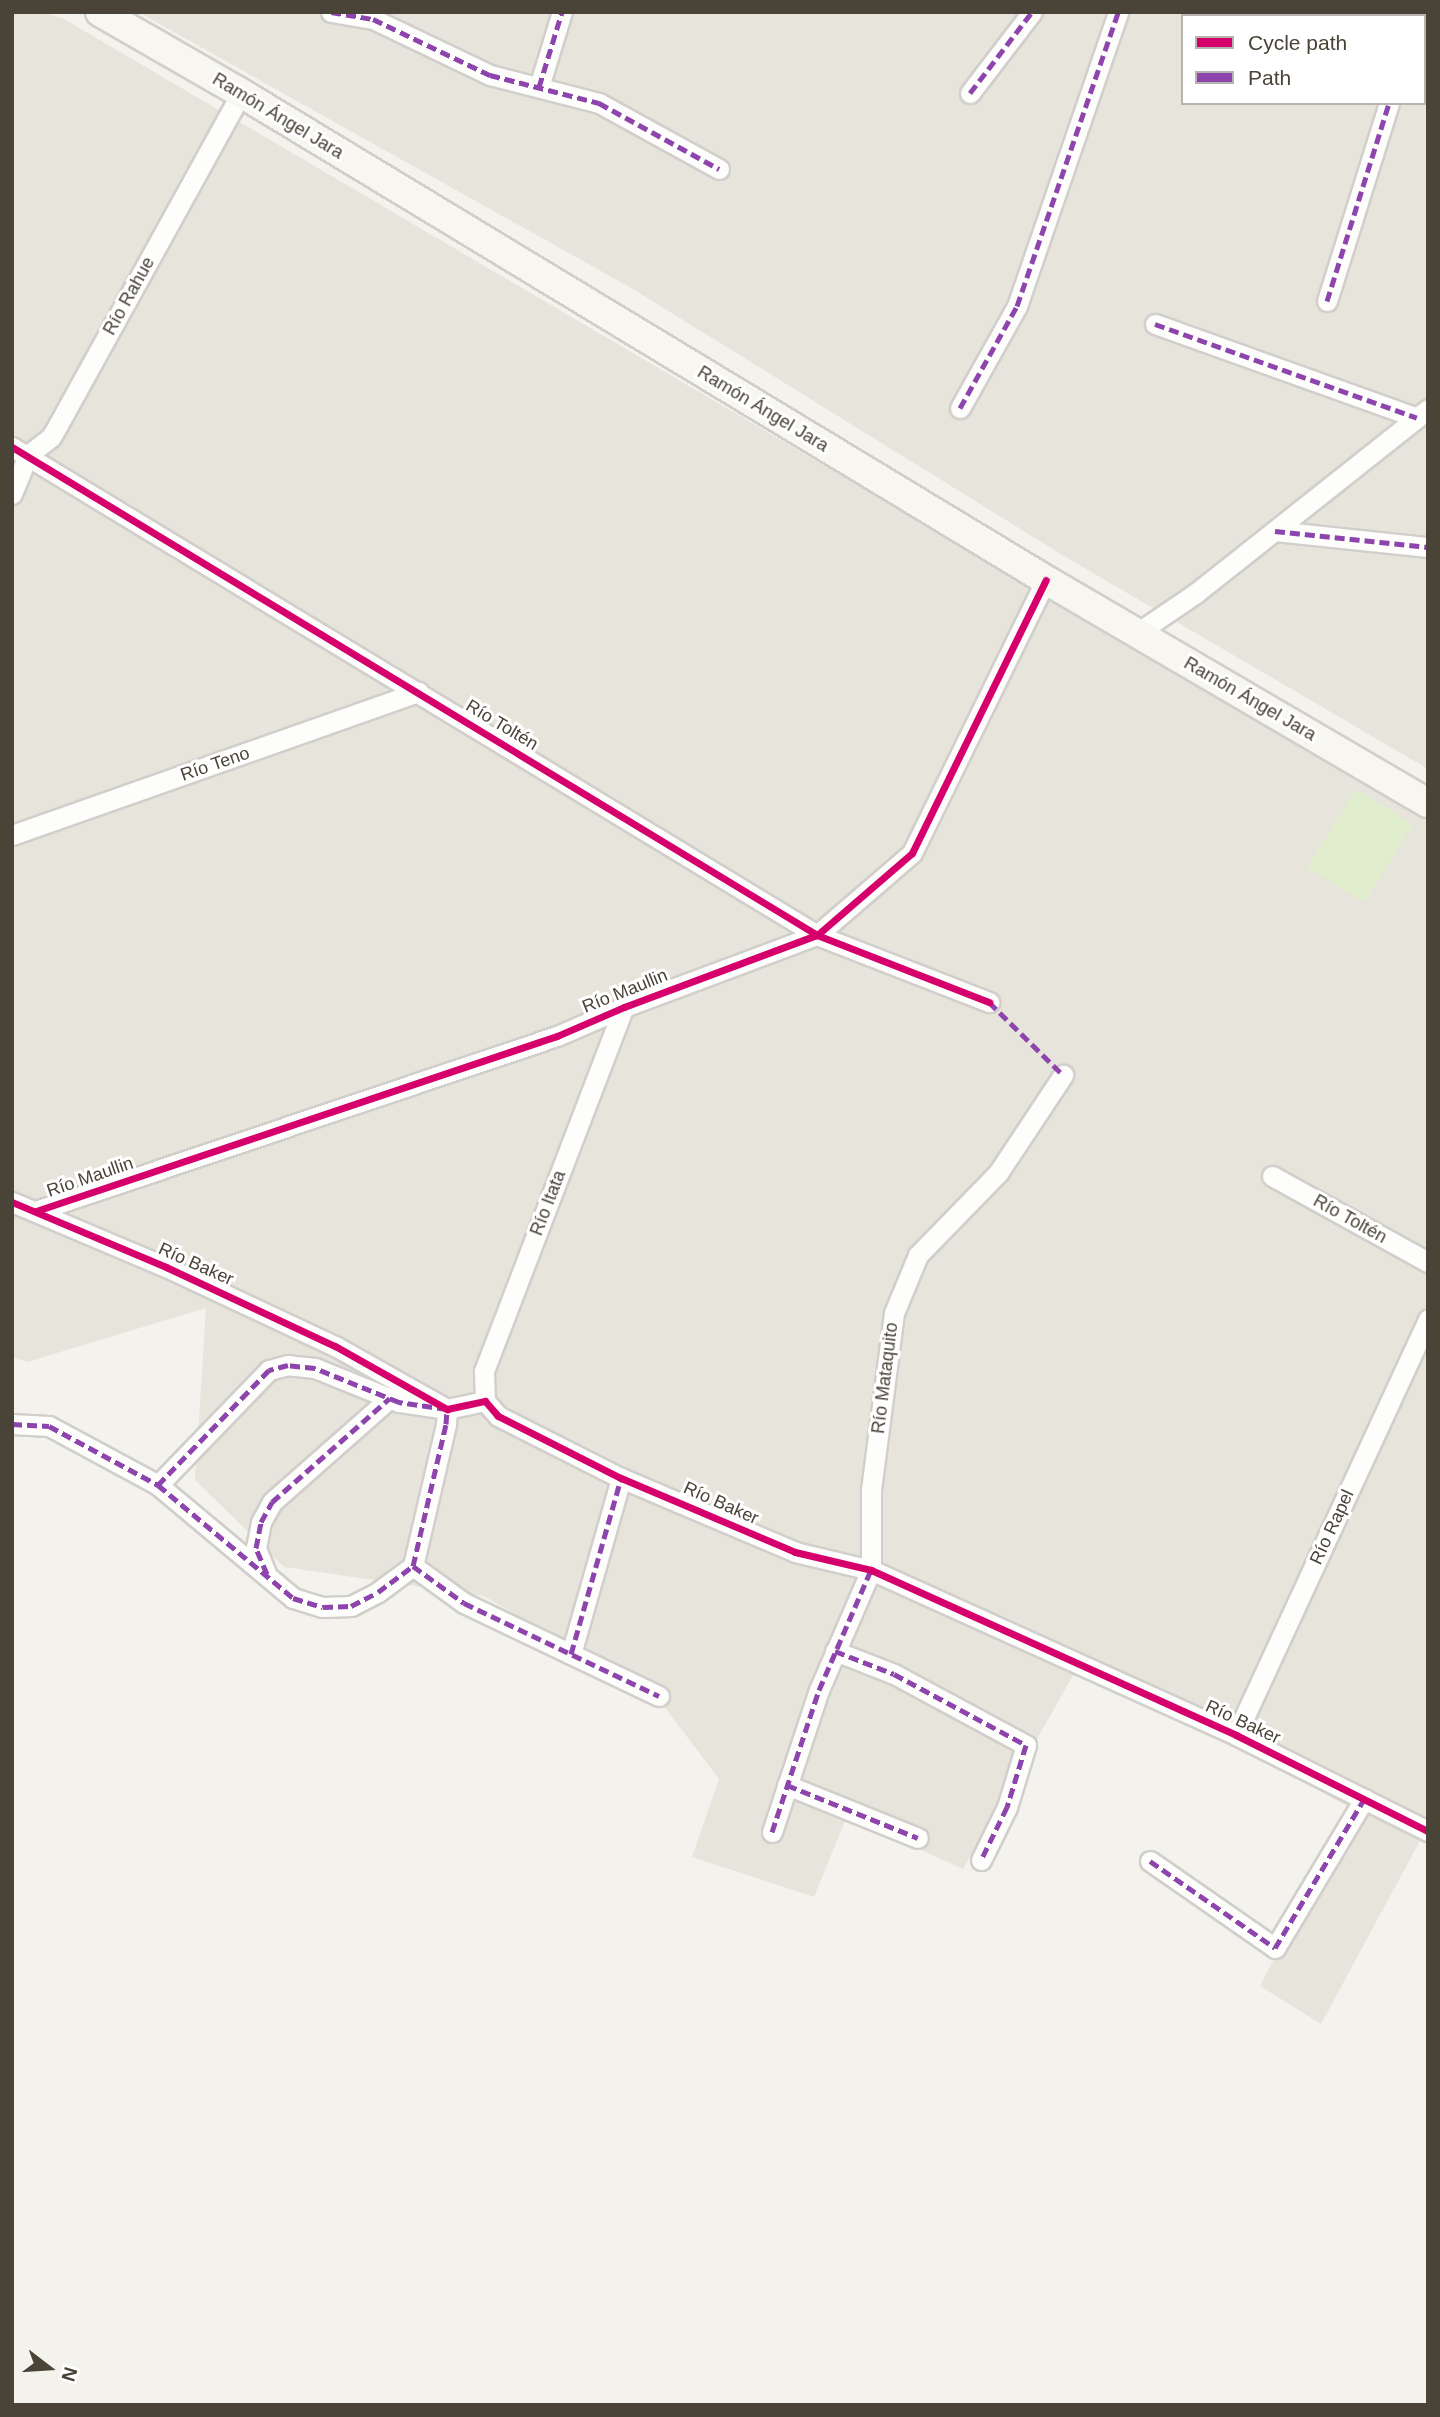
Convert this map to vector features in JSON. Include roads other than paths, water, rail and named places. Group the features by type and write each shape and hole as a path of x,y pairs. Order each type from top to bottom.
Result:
{"main road":[{"name":"Ramón Ángel Jara","path":"100,12 241,93 1046,580 1428,803"}],"street":[{"path":"331,12 373,19 490,75 599,103 719,169"},
{"path":"539,87 562,12"},
{"path":"970,93 1032,12"},
{"path":"960,408 1017,306 1118,12"},
{"name":"Río Rahue","path":"12,494 20,451 51,437 241,93"},
{"path":"1326,301 1388,105"},
{"path":"1155,324 1422,414"},
{"path":"1138,633 1196,593 1422,414"},
{"name":"Río Toltén","path":"20,451 817,935 989,1002"},
{"path":"1275,531 1428,547"},
{"name":"Río Maullin","path":"36,1212 557,1036 624,1007 817,935 912,853 1046,580"},
{"name":"Río Teno","path":"12,835 419,692"},
{"name":"Río Itata","path":"485,1401 484,1371 624,1007"},
{"name":"Río Mataquito","path":"871,1570 871,1490 894,1313 918,1255 998,1173 1063,1075"},
{"name":"Río Toltén","path":"1272,1177 1428,1262"},
{"name":"Río Baker","path":"12,1202 335,1346 447,1409"},
{"name":"Río Rapel","path":"1236,1735 1428,1318"},
{"path":"158,1485 269,1370 288,1365 316,1368 390,1398 447,1409 485,1401"},
{"path":"267,1576 256,1548 261,1522 272,1503 390,1398"},
{"name":"Río Baker","path":"485,1401 498,1416 621,1478 795,1552 871,1570 1236,1735 1428,1831"},
{"path":"12,1424 50,1426 158,1485 293,1598 323,1608 351,1606 378,1592 413,1566 446,1424 447,1409"},
{"path":"571,1654 621,1478"},
{"path":"413,1566 464,1603 659,1696"},
{"path":"772,1832 819,1690 871,1570"},
{"path":"835,1651 894,1674 1026,1745 1007,1807 981,1860"},
{"path":"788,1785 918,1838"},
{"path":"1150,1861 1275,1948 1364,1800"}]}
